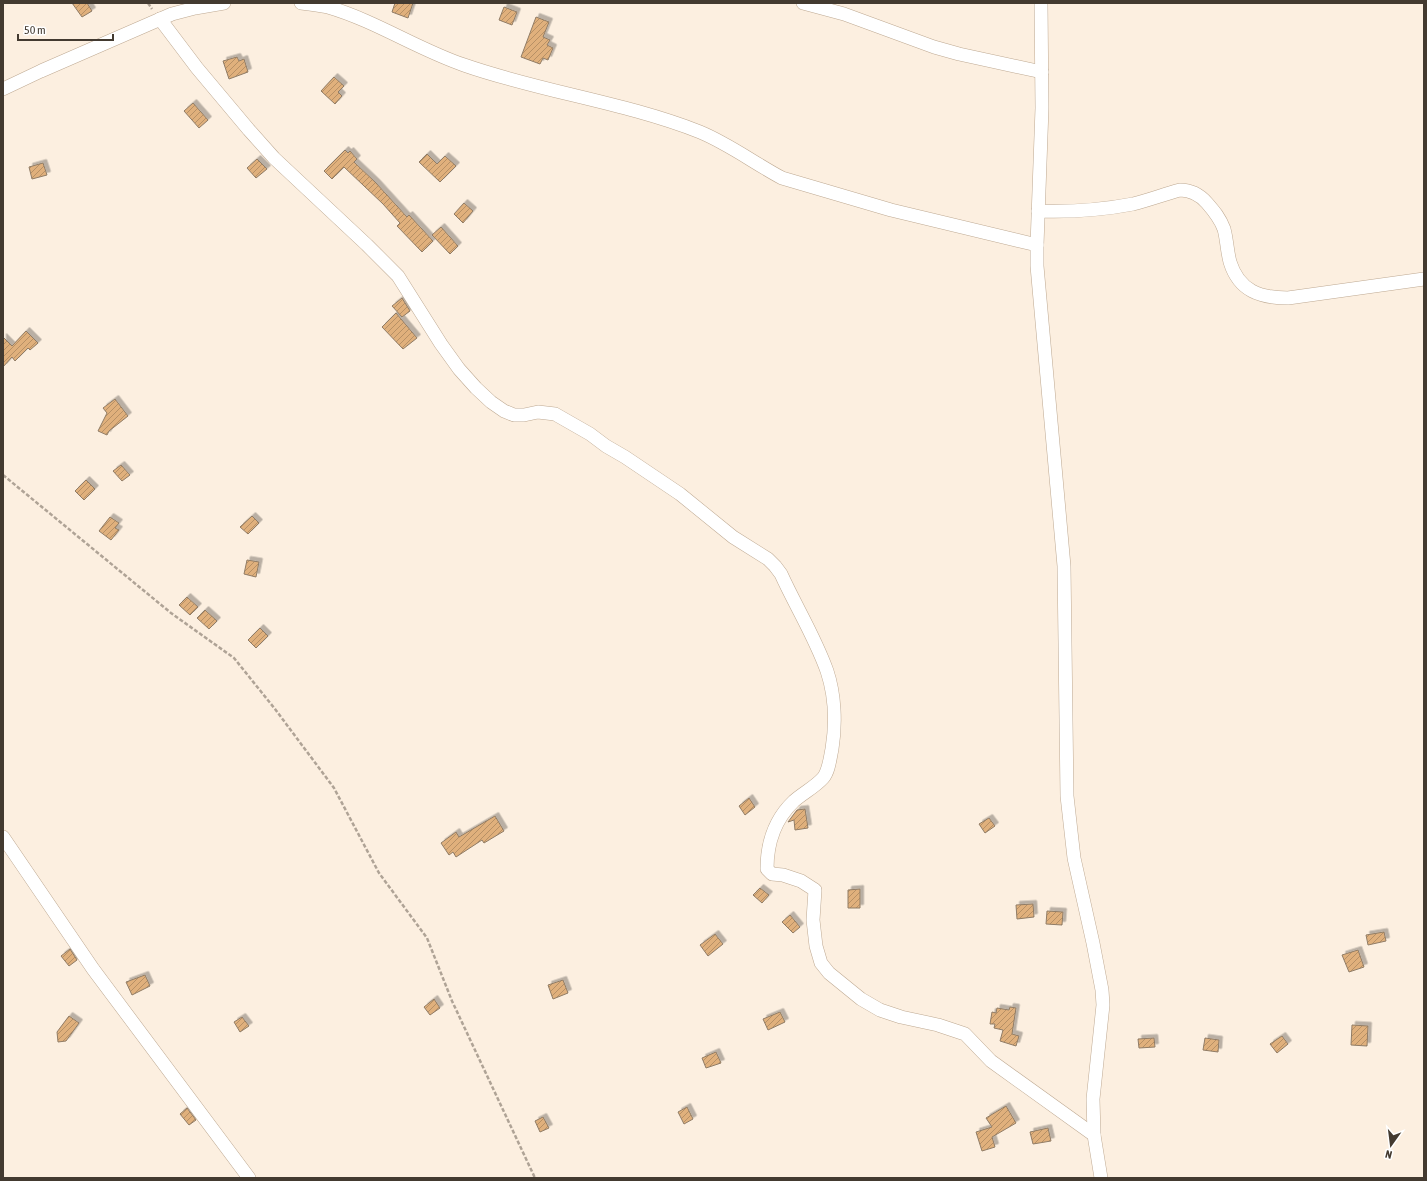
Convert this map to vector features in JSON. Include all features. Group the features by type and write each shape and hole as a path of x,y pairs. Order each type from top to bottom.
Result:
{"street":[{"path":"3,89 172,14 224,3"},
{"path":"301,3 326,7 367,21 463,65 495,75 611,104 702,133 743,154 766,170 782,178 891,210 1036,245"},
{"path":"804,3 844,14 934,47 1042,72"},
{"path":"1041,3 1042,108 1036,245 1064,566 1066,796 1074,858 1104,1005 1093,1100 1094,1135 1101,1178"},
{"path":"160,19 197,68 274,158 368,245 398,276 441,344 459,369 491,402 514,415 524,416 538,412 555,414 680,494 733,537 768,559 775,566 781,574 827,671 831,689 834,720 832,744 825,775 816,785 795,801 777,822 768,852 768,872 795,878 815,890 813,920 818,957 824,968 843,986 874,1007 886,1013 938,1025 965,1034 991,1061 1094,1135"},
{"path":"1038,211 1110,208 1145,201 1180,190 1187,190 1197,194 1216,213 1224,228 1230,262 1238,279 1242,285 1254,292 1279,298 1288,298 1424,279"},
{"path":"3,837 93,969 249,1178"}],"path":[{"path":"3,475 171,613 234,658 275,709 334,788 379,873 427,938 452,1001 535,1178"}],"building":[{"path":"72,3 87,3 92,11 82,17"},
{"path":"395,3 413,3 408,18 392,12"},
{"path":"504,7 517,12 512,25 499,20"},
{"path":"536,17 549,22 543,37 550,40 547,45 553,48 548,60 543,58 540,64 521,57"},
{"path":"237,57 239,61 244,59 248,72 229,79 223,61"},
{"path":"334,77 344,86 338,92 342,96 335,104 321,91"},
{"path":"193,103 208,120 199,128 184,111"},
{"path":"345,150 348,153 350,151 357,159 354,162 376,183 407,217 409,215 433,241 422,252 397,226 400,223 383,204 344,167 332,179 324,171"},
{"path":"427,154 437,164 445,156 456,166 440,182 419,162"},
{"path":"257,159 267,169 256,178 247,168"},
{"path":"43,163 47,175 32,179 29,167"},
{"path":"464,203 473,211 463,223 454,214"},
{"path":"441,227 458,246 450,254 432,235"},
{"path":"402,298 410,311 402,317 392,306"},
{"path":"396,313 417,338 403,349 382,327"},
{"path":"26,331 38,343 30,350 28,348 15,361 12,357 3,367 3,337 12,346"},
{"path":"115,399 128,416 109,431 107,435 98,431 107,413 103,408"},
{"path":"121,465 130,475 122,481 113,471"},
{"path":"86,480 95,489 84,500 75,491"},
{"path":"252,516 259,523 248,534 240,527"},
{"path":"110,517 119,523 115,528 119,530 111,540 99,531"},
{"path":"247,560 259,562 256,577 244,574"},
{"path":"187,597 198,607 190,615 179,605"},
{"path":"205,610 217,621 209,629 197,618"},
{"path":"260,628 268,636 256,648 248,640"},
{"path":"749,798 755,807 745,815 739,806"},
{"path":"805,809 808,828 795,830 794,820 788,822 797,810"},
{"path":"495,816 504,831 484,843 482,840 456,857 453,852 449,855 441,843 456,832 459,837"},
{"path":"989,818 995,826 985,833 979,824"},
{"path":"760,888 769,895 762,903 753,895"},
{"path":"860,889 860,908 848,908 848,890"},
{"path":"1033,904 1034,917 1017,919 1016,905"},
{"path":"1047,911 1063,912 1062,925 1046,924"},
{"path":"790,915 800,927 793,933 782,922"},
{"path":"1384,932 1386,941 1368,945 1366,935"},
{"path":"715,934 723,944 708,956 700,945"},
{"path":"70,949 77,960 69,966 61,956"},
{"path":"1358,950 1364,967 1349,972 1342,955"},
{"path":"145,975 150,986 132,995 126,982"},
{"path":"563,980 568,993 553,999 548,985"},
{"path":"434,999 440,1008 430,1015 424,1007"},
{"path":"1010,1007 1016,1008 1012,1034 1019,1036 1016,1046 1000,1041 1003,1030 994,1028 995,1024 990,1024 992,1012 996,1013 997,1008 1009,1010"},
{"path":"780,1012 785,1022 768,1030 763,1019"},
{"path":"69,1016 79,1023 66,1041 58,1042 57,1032"},
{"path":"242,1017 249,1026 240,1032 234,1022"},
{"path":"1352,1025 1368,1026 1367,1046 1351,1045"},
{"path":"1282,1036 1288,1044 1277,1053 1270,1044"},
{"path":"1154,1038 1155,1047 1139,1048 1138,1039"},
{"path":"1205,1038 1219,1040 1218,1052 1203,1050"},
{"path":"716,1052 721,1063 706,1068 702,1058"},
{"path":"1006,1106 1016,1123 992,1137 995,1147 982,1151 976,1132 992,1127 986,1118"},
{"path":"687,1107 693,1119 684,1124 678,1112"},
{"path":"187,1108 196,1120 189,1125 180,1114"},
{"path":"543,1117 549,1128 540,1132 535,1121"},
{"path":"1048,1128 1051,1141 1033,1144 1030,1132"}]}
